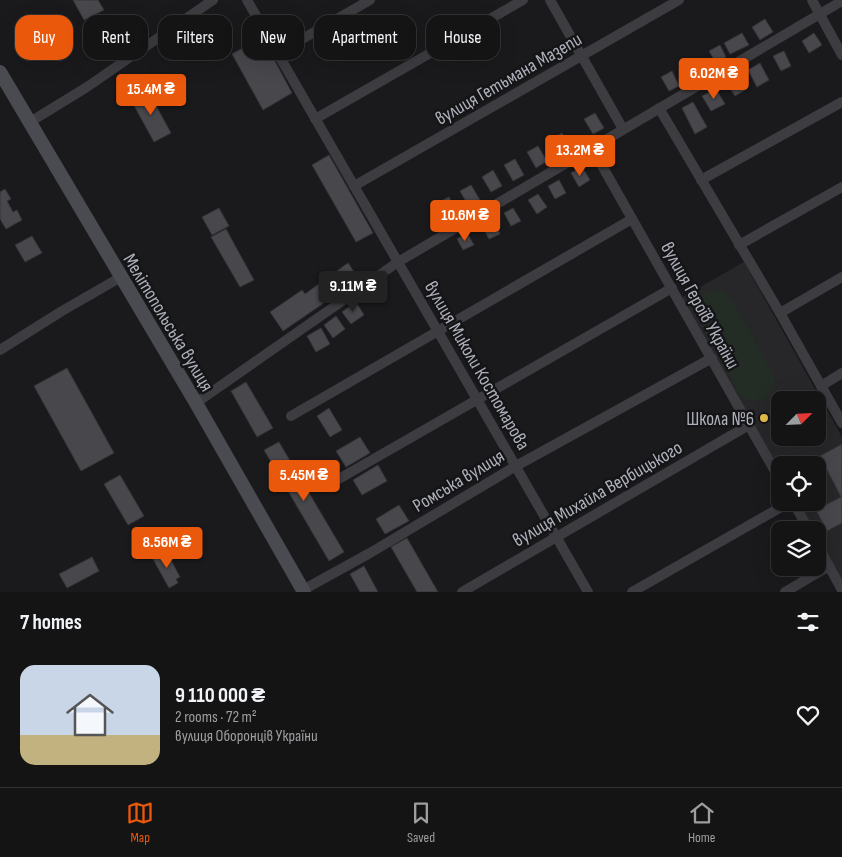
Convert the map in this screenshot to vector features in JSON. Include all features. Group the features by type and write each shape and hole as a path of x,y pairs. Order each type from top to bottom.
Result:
{"main road":[{"name":"Мелітопольська вулиця","path":"0,72 196,403 304,591"}],"street":[{"path":"30,122 87,87 213,0"},
{"name":"вулиця Миколи Костомарова","path":"247,0 256,15"},
{"path":"304,38 370,0"},
{"path":"315,118 523,0"},
{"path":"550,0 623,129"},
{"name":"вулиця Гетьмана Мазепи","path":"354,186 679,0"},
{"path":"812,0 842,55"},
{"path":"196,403 398,262 842,1"},
{"name":"вулиця Миколи Костомарова","path":"282,60 588,592"},
{"path":"701,180 842,102"},
{"path":"658,108 780,313 842,423"},
{"name":"вулиця Героїв України","path":"592,148 771,464"},
{"path":"740,245 842,187"},
{"path":"290,416 632,219"},
{"path":"0,350 121,277"},
{"path":"780,313 842,277"},
{"path":"330,484 672,288"},
{"name":"Ромська вулиця","path":"304,591 516,466 712,358"},
{"path":"821,386 842,373"},
{"name":"вулиця Михайла Вербицького","path":"462,592 749,425"},
{"path":"632,592 775,511"},
{"path":"826,561 842,590"},
{"path":"785,592 829,566"}],"shaded area":[{"name":"Школа №6","path":"744,262 816,391 771,391 771,446 826,446 826,408 842,437 842,585 826,556 826,521 806,521 800,511 826,511 826,456 771,456 771,458 681,298"},
{"path":"716,290 725,293 733,300 774,376 772,390 764,398 753,401 740,396 698,320 696,314 697,304 702,296"}],"building":[{"path":"73,0 98,0 104,10 94,15 83,15 83,18"},
{"path":"765,19 773,32 760,40 752,27"},
{"path":"742,33 749,45 730,54 724,43"},
{"path":"814,33 822,45 809,53 802,41"},
{"path":"720,45 726,57 716,63 709,51"},
{"path":"242,48 242,60 274,60 292,93 263,110 232,54"},
{"path":"784,51 791,66 781,71 773,56"},
{"path":"699,59 704,68 694,74 689,64"},
{"path":"760,63 769,80 757,87 748,70"},
{"path":"672,71 679,86 669,91 661,77"},
{"path":"739,76 747,89 735,96 727,84"},
{"path":"716,89 725,104 711,111 702,96"},
{"path":"148,91 171,133 154,142 131,100"},
{"path":"693,102 707,127 695,134 682,108"},
{"path":"595,113 604,128 593,134 584,119"},
{"path":"562,133 571,148 560,155 551,139"},
{"path":"538,146 547,161 536,168 527,152"},
{"path":"329,155 373,233 356,242 312,165"},
{"path":"515,159 524,175 513,181 504,165"},
{"path":"582,167 590,180 579,187 571,173"},
{"path":"493,170 502,186 491,192 482,177"},
{"path":"559,180 566,193 555,199 548,186"},
{"path":"471,185 480,200 469,207 460,191"},
{"path":"5,189 11,199 7,201 13,212 17,210 22,220 6,229 0,219 0,192"},
{"path":"538,194 547,207 537,214 528,200"},
{"path":"449,197 457,212 446,219 437,203"},
{"path":"219,208 229,226 212,235 202,217"},
{"path":"513,208 521,221 511,226 504,213"},
{"path":"493,218 500,234 489,239 481,224"},
{"path":"226,229 254,280 240,287 211,237"},
{"path":"467,233 474,245 463,250 457,239"},
{"path":"32,236 42,253 25,262 15,245"},
{"path":"348,263 359,279 283,331 270,312 302,290 305,294"},
{"path":"356,302 364,315 351,324 342,312"},
{"path":"336,316 345,329 333,338 324,325"},
{"path":"321,328 330,344 316,352 307,336"},
{"path":"67,368 114,453 81,471 34,386"},
{"path":"246,382 273,428 257,437 231,391"},
{"path":"329,408 342,430 330,437 317,416"},
{"path":"360,437 370,453 346,467 336,451"},
{"path":"279,442 344,552 329,561 264,450"},
{"path":"842,444 842,523 827,531 826,521 822,521 817,511 826,511 826,505 841,497 826,468 826,456 820,456"},
{"path":"378,465 387,481 362,495 353,480"},
{"path":"120,475 144,516 128,525 104,484"},
{"path":"399,505 409,521 385,534 376,519"},
{"path":"407,538 438,592 417,592 391,547"},
{"path":"166,551 180,577 176,579 178,583 169,588 153,559"},
{"path":"92,557 99,571 67,588 59,574"},
{"path":"364,566 378,592 360,592 350,574"}],"place":[{"name":"Школа №6","path":"764,418"}]}
